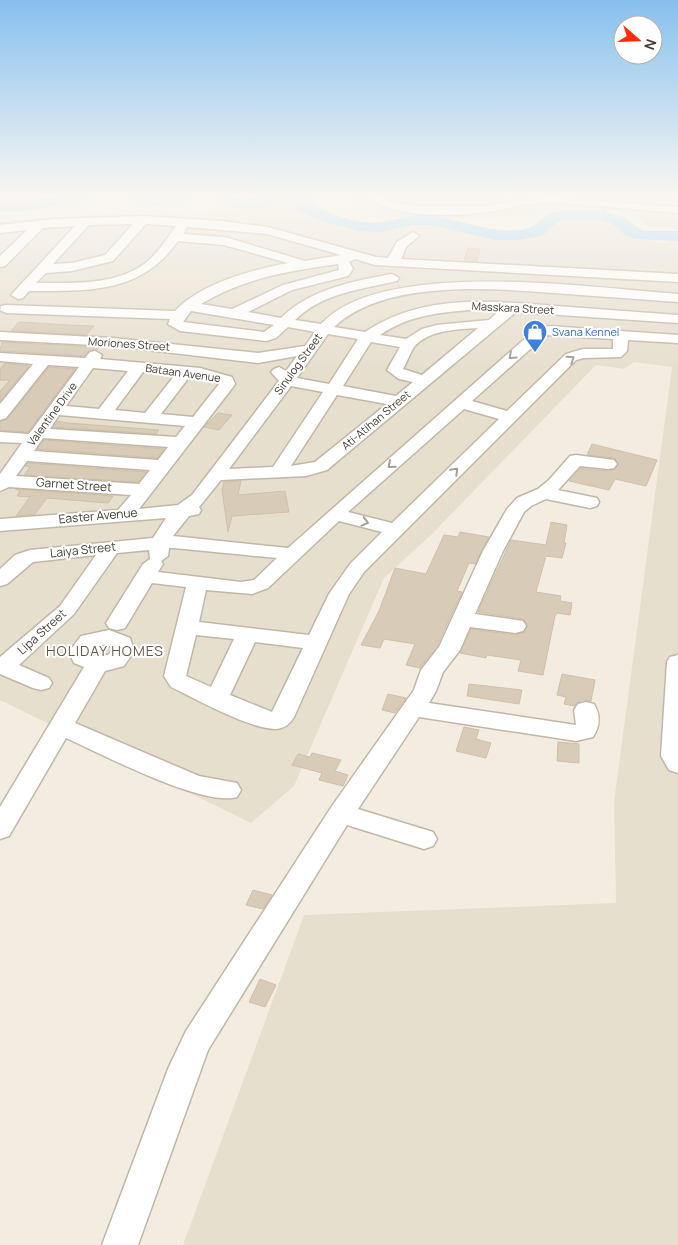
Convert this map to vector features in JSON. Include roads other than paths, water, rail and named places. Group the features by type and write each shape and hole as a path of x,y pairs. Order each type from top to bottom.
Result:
{"street":[{"path":"0,264 11,253"},
{"path":"2,312 56,253"},
{"path":"41,269 72,267 103,261 114,253"},
{"path":"24,287 83,286 122,279 150,266 161,253"},
{"path":"267,253 301,263"},
{"path":"349,253 374,260 482,262 678,278"},
{"path":"393,261 397,253"},
{"path":"360,256 301,263 249,275 214,289 178,315 175,324 180,327 266,336 299,309 320,298 346,287 392,278"},
{"path":"236,314 258,299 285,287 343,273 347,269 341,259"},
{"path":"374,260 449,327"},
{"path":"249,275 353,309"},
{"name":"Sinulog Street","path":"60,726 96,665 88,663 82,658 80,652 90,641 113,631 164,547 192,506 324,329 336,318 383,297 407,291 446,286 490,285 678,298"},
{"path":"214,289 299,309"},
{"name":"Masskara Street","path":"278,473 367,337 390,321 430,309 474,305 678,319"},
{"path":"189,306 410,344"},
{"name":"Ati-Atihan Street","path":"216,475 306,471 321,466 513,307"},
{"path":"2,312 178,315"},
{"name":"Valentine Drive","path":"2,483 53,410 89,364 136,313"},
{"path":"425,380 404,376 395,370 410,344 421,336 449,327 492,324"},
{"path":"146,576 198,584 252,588 261,584 335,514 542,331 678,339"},
{"path":"204,350 221,332"},
{"path":"198,584 175,676 180,682 262,719 276,721 282,717 339,594 352,575 509,417 576,354 610,354 620,351 621,335"},
{"name":"Moriones Street","path":"0,336 204,350 258,358 310,350"},
{"name":"Moriones Street","path":"258,358 274,367 287,381"},
{"name":"Bataan Avenue","path":"2,360 44,360 186,371 222,377 227,380 227,384 125,514"},
{"path":"0,415 44,360"},
{"path":"104,414 138,367"},
{"path":"150,417 186,371"},
{"path":"287,381 399,401"},
{"path":"461,403 509,417"},
{"path":"53,410 197,422"},
{"path":"0,437 35,436 182,443"},
{"path":"22,456 163,466"},
{"path":"120,1245 184,1069 197,1041 341,813 425,691 436,664 449,650 493,552 516,509 524,502 544,493 556,484 576,460 608,464"},
{"name":"Garnet Street","path":"2,483 144,490"},
{"path":"544,493 590,502"},
{"name":"Easter Avenue","path":"0,525 192,506"},
{"path":"335,514 396,530"},
{"name":"Laiya Street","path":"0,580 13,566 30,556 112,547 164,547 292,554"},
{"name":"Lipa Street","path":"2,666 67,610 112,547"},
{"path":"462,619 515,626"},
{"path":"188,627 317,643"},
{"path":"216,698 247,635"},
{"path":"678,662 673,756 678,764"},
{"path":"2,666 41,683"},
{"path":"413,708 576,733 585,731 588,724 586,710"},
{"path":"0,829 60,726 195,784 228,790"},
{"path":"341,813 424,839"}],"place":[{"name":"Svana Kennel","path":"535,353"}],"district":[{"name":"HOLIDAY HOMES","path":"105,651"}]}
